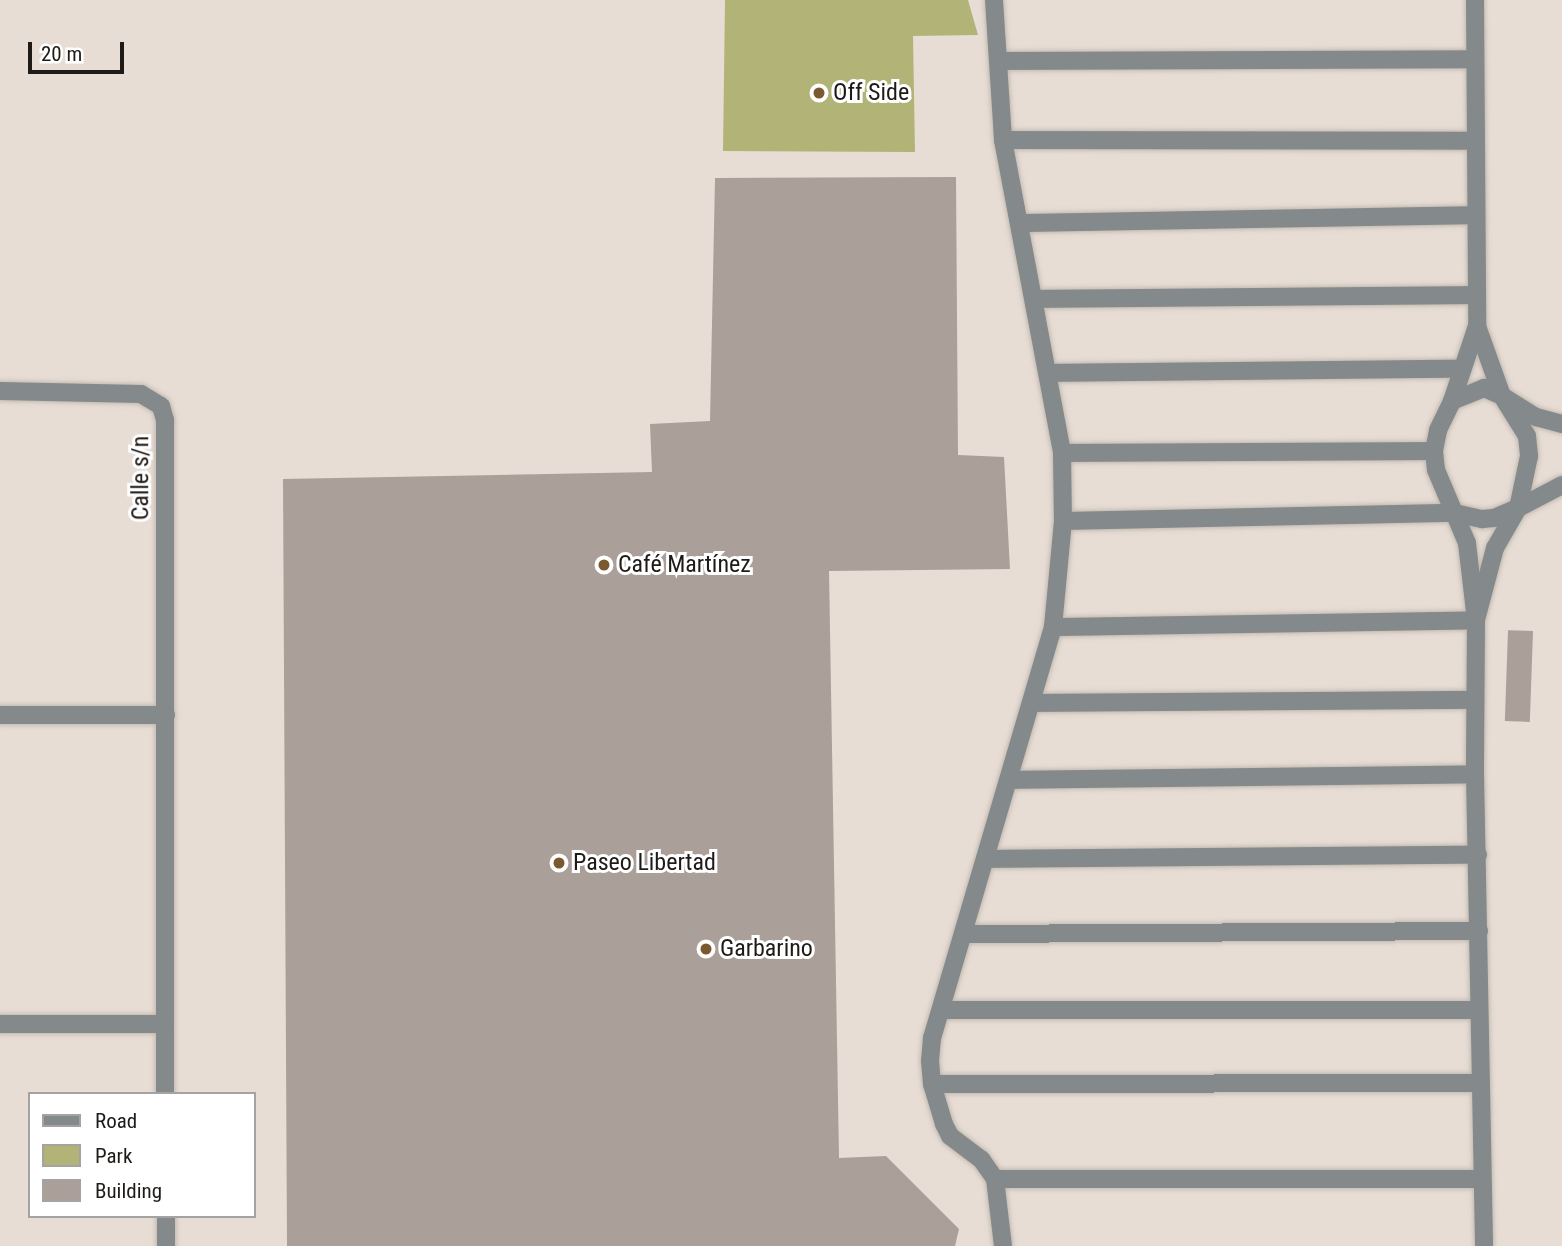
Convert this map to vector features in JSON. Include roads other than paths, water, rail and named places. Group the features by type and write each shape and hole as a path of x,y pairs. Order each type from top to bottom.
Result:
{"street":[{"path":"994,0 1003,140 1062,453 1063,521 1053,627 1033,703 932,1038 932,1084 950,1136 981,1159 995,1179 1003,1246"},
{"path":"1475,0 1474,295 1477,326 1502,396 1527,436 1529,456 1518,508 1495,548 1476,620"},
{"path":"999,61 1475,59"},
{"path":"1003,140 1475,141"},
{"path":"1020,223 1474,215"},
{"path":"1034,299 1474,295"},
{"path":"1477,326 1452,401 1438,430 1434,451 1436,470 1467,543 1476,620 1474,699 1483,1246"},
{"path":"1049,373 1462,369"},
{"path":"1452,401 1484,388 1536,417 1562,424"},
{"name":"Calle s/n","path":"0,391 141,394 161,406 165,420 165,1092"},
{"path":"1062,453 1434,451"},
{"path":"1063,521 1455,513 1482,519 1494,518 1518,508 1562,485"},
{"path":"1053,627 1476,620"},
{"path":"1033,703 1474,699"},
{"path":"0,715 166,715"},
{"path":"1009,780 1475,774"},
{"path":"985,859 1478,855"},
{"path":"963,934 1479,931"},
{"path":"940,1010 1478,1010"},
{"path":"0,1024 164,1024"},
{"path":"932,1084 1479,1083"},
{"path":"995,1179 1482,1179"},
{"path":"166,1218 166,1246"}],"place":[{"name":"Off Side","path":"819,93"},
{"name":"Café Martínez","path":"604,565"},
{"name":"Paseo Libertad","path":"559,863"},
{"name":"Garbarino","path":"706,949"}]}
